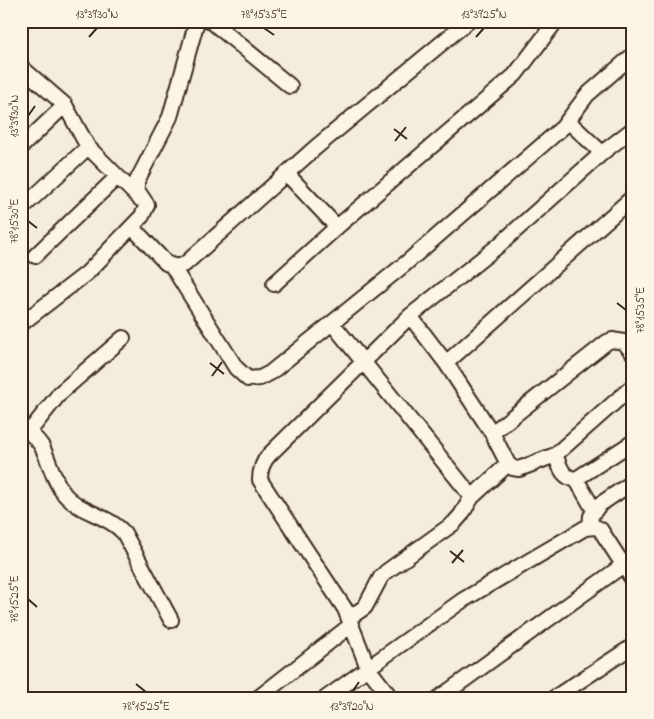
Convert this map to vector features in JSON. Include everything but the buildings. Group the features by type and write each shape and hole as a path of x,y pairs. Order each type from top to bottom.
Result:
{"street":[{"path":"147,205 138,190 138,181 170,117 196,21"},
{"path":"211,21 290,86"},
{"path":"274,284 337,227 515,75 556,21"},
{"path":"132,227 166,263 178,267 185,264 315,148 467,22"},
{"path":"172,266 236,368 248,379 260,378 270,373 405,264 563,127 587,94 633,55"},
{"path":"21,68 65,105 88,147 147,205"},
{"path":"21,147 65,105"},
{"path":"568,121 602,153"},
{"path":"391,698 368,668 345,609 260,480 263,462 410,316 498,246 602,153 633,129"},
{"path":"21,209 88,147"},
{"path":"287,174 337,227"},
{"path":"35,256 117,177"},
{"path":"446,363 633,197"},
{"path":"21,324 87,273 142,216 147,205"},
{"path":"410,316 446,363 492,433 508,464 513,468 519,469 554,455 633,386"},
{"path":"332,323 472,497"},
{"path":"123,338 60,393 25,429 40,444 64,494 78,506 117,526 124,533 171,620"},
{"path":"492,433 607,342 612,340 624,342 633,353"},
{"path":"554,455 564,475 567,478 576,479 633,442"},
{"path":"258,698 350,622 366,607 381,577 386,572 454,523 472,497 508,464"},
{"path":"576,479 594,510"},
{"path":"590,527 594,510 633,482"},
{"path":"326,698 463,600 585,528 600,528 628,562 633,580"},
{"path":"439,698 628,562"},
{"path":"554,698 633,646"}]}
